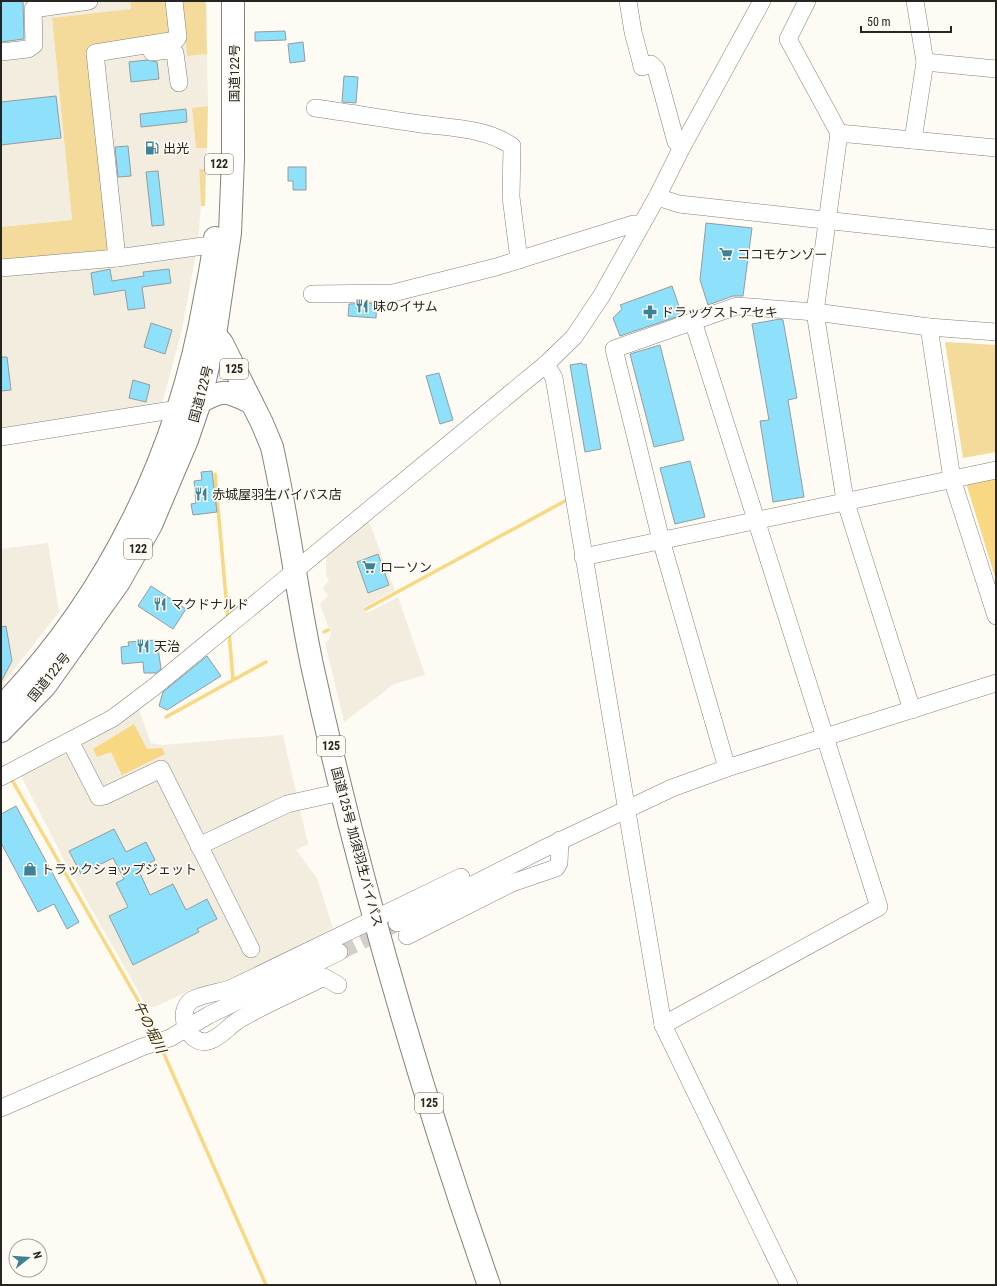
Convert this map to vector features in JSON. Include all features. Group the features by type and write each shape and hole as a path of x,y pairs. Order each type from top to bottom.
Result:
{"highway":[{"name":"国道122号","path":"1,731 45,686 119,582 151,525 187,440 200,402 208,330 219,151 219,1"},
{"name":"国道122号","path":"1,707 32,675 67,630 107,568 149,484 208,330 230,225 234,88 233,1"},
{"name":"国道125号 加須羽生バイパス","path":"208,330 222,343 272,447 309,650 341,792 436,1128 489,1285"},
{"path":"200,402 216,393 224,392 233,394 252,403"}],"street":[{"path":"1,52 28,49 34,45 33,9 89,1"},
{"path":"116,258 95,53 176,40 178,36 174,1"},
{"path":"628,1 640,62 642,67 651,64 656,69 676,142 682,147"},
{"path":"1,777 113,718 546,364 574,337 588,317 658,197 682,147 762,1"},
{"path":"808,1 788,39 839,132 815,312 845,500 912,710"},
{"path":"913,140 925,62 915,1"},
{"path":"106,90 104,66 106,62 139,53 169,50 176,56 179,83"},
{"path":"925,62 996,69"},
{"path":"315,108 459,128 499,138 512,146 511,197 520,260"},
{"path":"839,132 996,148"},
{"path":"658,197 666,202 678,204 996,239"},
{"path":"312,294 393,293 520,260 633,224 642,224"},
{"path":"1,268 116,258 198,246 214,248"},
{"path":"727,768 661,540 614,349 737,306 815,312 929,327 996,332"},
{"path":"663,1025 879,907 693,321"},
{"path":"929,327 952,479 996,613"},
{"path":"546,364 554,378 583,556 628,809 663,1025 789,1285"},
{"path":"1,437 178,409"},
{"path":"583,556 845,500 996,470"},
{"path":"562,839 559,863 556,868 512,883 402,929 562,839 672,788 727,768 826,738 996,682"},
{"path":"70,741 98,797 110,794 161,769 251,949"},
{"path":"199,846 287,804 341,792"},
{"path":"338,985 324,977 240,1019 223,1033 208,1041 197,1039 190,1034 184,1020 188,1004 192,999 230,989 548,836 555,834 562,839"},
{"path":"1,1108 170,1038 338,952"}],"shaded area":[{"path":"1,1 130,1 131,9 52,19 72,220 1,227"},
{"path":"130,1 168,1 172,36 90,48 112,252 1,263 1,227 72,220 52,18 131,9"},
{"path":"177,1 206,1 207,54 187,56 186,43 181,44"},
{"name":"出光","path":"186,43 187,56 207,54 208,106 192,108 196,148 207,148 206,169 199,170 201,206 198,242 119,253 99,54"},
{"path":"208,106 207,148 196,148 192,108"},
{"path":"199,169 206,169 205,206 201,206"},
{"path":"196,253 182,330 162,404 1,430 1,275"},
{"path":"945,342 996,345 996,452 963,458"},
{"path":"996,477 996,580 966,483"},
{"path":"368,519 395,590 364,607 367,613 398,597 425,675 394,684 344,722 325,642 328,641 331,634 320,604 328,596 323,588 329,581 326,575 326,557"},
{"path":"48,543 59,612 1,686 1,549"},
{"path":"139,710 151,743 162,745 283,735 308,844 296,850 317,878 333,928 219,987 195,988 155,1007 147,1007 65,862 21,776 74,749"},
{"path":"134,724 147,749 162,748 165,754 122,775 111,752 97,757 93,749"}],"building":[{"path":"1,1 23,1 24,39 1,42"},
{"path":"285,31 286,40 255,41 255,32"},
{"path":"303,42 305,61 290,63 288,44"},
{"path":"147,60 157,62 159,79 131,82 129,62"},
{"path":"344,76 358,77 356,103 342,102"},
{"path":"56,96 61,138 1,145 1,102"},
{"path":"186,109 187,122 141,127 140,114"},
{"path":"128,146 131,176 118,177 115,147"},
{"path":"288,167 306,167 306,190 293,190 293,181 288,181"},
{"path":"158,171 164,225 152,226 146,172"},
{"name":"ココモケンゾー","path":"706,223 752,228 743,296 733,296 708,305 700,280"},
{"path":"110,269 112,281 144,276 143,272 169,269 171,283 142,287 145,308 128,310 125,290 94,295 91,273"},
{"name":"ドラッグストアセキ","path":"672,286 682,315 620,336 613,318 622,309 620,305"},
{"name":"味のイサム","path":"377,303 376,318 348,316 349,304"},
{"path":"780,319 783,320 797,398 788,400 804,497 773,502 760,421 769,420 752,324"},
{"path":"151,323 172,330 165,354 144,347"},
{"path":"660,345 684,440 654,447 630,354"},
{"path":"1,357 7,357 11,390 1,391"},
{"path":"582,363 583,365 586,364 601,449 585,452 570,365"},
{"path":"439,373 453,420 440,424 426,376"},
{"path":"133,380 150,385 146,402 129,398"},
{"path":"690,461 705,517 675,524 660,468"},
{"path":"212,471 217,512 193,515 191,504 196,503 194,481 202,480 201,472"},
{"path":"378,554 389,585 368,593 357,562"},
{"path":"151,586 186,609 173,629 138,606"},
{"path":"6,626 12,661 1,682 1,627"},
{"path":"157,640 161,669 156,673 144,673 143,662 122,664 121,647 129,646 128,642"},
{"path":"207,656 221,676 167,710 159,706 163,692"},
{"path":"16,806 79,922 67,929 54,904 38,912 1,843 1,814"},
{"path":"114,829 126,852 146,842 155,860 138,869 150,895 173,884 186,910 207,899 217,919 197,929 199,932 133,965 109,916 128,907 116,883 124,879 113,858 81,874 69,851"}],"waterway":[{"path":"215,474 228,620"},
{"path":"366,609 565,501"},
{"path":"324,632 328,630"},
{"path":"229,632 233,680"},
{"path":"166,717 266,662"},
{"name":"午の堀川","path":"12,780 147,1016 156,1038"},
{"name":"午の堀川","path":"160,1045 266,1285"}],"tunnel":[{"path":"339,952 397,923"}],"place":[{"name":"出光","path":"152,148"},
{"name":"ココモケンゾー","path":"726,254"},
{"name":"味のイサム","path":"362,306"},
{"name":"ドラッグストアセキ","path":"650,312"},
{"name":"赤城屋羽生バイパス店","path":"201,494"},
{"name":"ローソン","path":"369,567"},
{"name":"マクドナルド","path":"160,604"},
{"name":"天治","path":"143,646"},
{"name":"トラックショップジェット","path":"30,869"}]}
